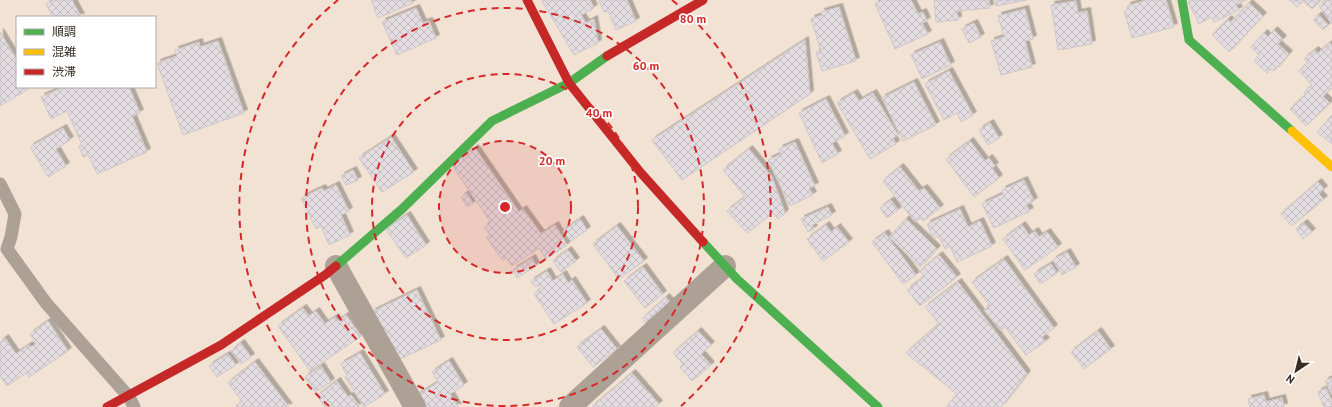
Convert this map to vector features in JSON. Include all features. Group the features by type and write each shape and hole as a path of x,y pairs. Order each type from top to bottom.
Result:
{"street":[{"path":"527,0 569,83 641,173 737,280 878,407"},
{"path":"107,407 131,402 241,333 336,266 402,209 492,120 569,83 608,55 685,9 703,0"},
{"path":"1182,0 1190,40 1332,168"},
{"path":"336,266 415,407"},
{"path":"570,407 725,266"}],"lane":[{"path":"0,184 14,214 11,237 7,249 46,303 131,402"}],"building":[{"path":"53,0 72,0 80,16 52,16 46,4"},
{"path":"371,0 411,0 413,3 378,18"},
{"path":"590,0 594,8 581,15 586,23 594,19 598,43 574,55 542,1"},
{"path":"627,0 636,21 616,30 608,11 604,12 599,1"},
{"path":"883,0 911,0 918,14 923,12 927,21 922,23 928,34 895,49 875,4"},
{"path":"934,0 989,0 990,8 957,11 958,20 936,22"},
{"path":"995,0 1026,0 996,6"},
{"path":"1147,0 1166,0 1174,27 1132,38 1124,11 1128,9 1127,6"},
{"path":"1192,0 1246,0 1236,5 1239,10 1214,22 1211,17 1199,24 1188,2"},
{"path":"1289,0 1321,0 1312,9 1303,1 1297,7"},
{"path":"1327,0 1332,0 1332,24 1319,6"},
{"path":"1076,1 1078,13 1087,11 1092,44 1058,50 1051,5"},
{"path":"1249,3 1263,16 1229,52 1212,35 1228,19 1231,22"},
{"path":"839,7 856,61 822,71 816,52 821,51 811,19 822,15 821,12"},
{"path":"416,8 423,23 429,21 436,38 397,55 382,22"},
{"path":"1025,9 1033,39 1025,41 1032,67 1001,75 991,41 1004,37 998,16"},
{"path":"1319,15 1328,25 1323,30 1313,20"},
{"path":"974,23 981,37 969,43 962,29"},
{"path":"1274,30 1283,39 1278,44 1289,54 1274,71 1271,69 1267,73 1254,61 1259,55 1251,47 1264,33 1268,37"},
{"path":"0,32 16,58 16,88 30,88 0,106"},
{"path":"805,40 810,94 682,180 652,140"},
{"path":"218,41 244,113 183,135 157,63 177,56 175,50 199,42 200,47"},
{"path":"940,42 951,65 922,79 911,55"},
{"path":"1330,43 1332,45 1332,88 1323,96 1330,103 1306,126 1290,109 1306,94 1304,92 1312,85 1299,71 1308,63 1304,59 1315,50 1318,53"},
{"path":"949,71 973,115 961,122 957,113 944,120 925,84"},
{"path":"914,82 936,125 903,141 882,98"},
{"path":"62,88 129,88 140,113 132,116 147,152 97,174 88,155 83,157 79,146 82,145 67,111 51,119 41,97"},
{"path":"854,93 859,101 873,93 898,135 893,138 896,144 870,159 837,103"},
{"path":"826,99 845,136 832,143 838,154 822,163 799,113"},
{"path":"1332,115 1332,144 1317,132"},
{"path":"990,123 999,138 988,145 979,130"},
{"path":"63,128 70,140 56,149 66,166 48,177 30,147"},
{"path":"391,137 414,172 382,192 359,158"},
{"path":"970,141 985,161 989,158 995,166 992,168 999,178 974,197 946,159"},
{"path":"795,142 815,186 809,188 813,195 790,206 768,160 781,154 779,149"},
{"path":"475,148 519,212 523,209 541,234 555,225 567,245 546,259 539,248 512,266 506,258 503,261 486,237 490,235 484,227 491,223 451,164"},
{"path":"749,149 772,177 785,213 778,219 773,213 747,233 727,211 745,197 723,170"},
{"path":"900,167 919,191 924,188 940,208 923,221 920,218 915,222 883,181"},
{"path":"353,170 358,180 346,185 341,176"},
{"path":"1024,180 1034,201 1026,205 1030,211 994,228 982,204 1003,194 1002,190"},
{"path":"1318,182 1324,189 1319,194 1324,199 1292,226 1281,214"},
{"path":"336,185 349,211 341,215 350,235 329,245 321,226 316,229 301,198 322,188 324,191"},
{"path":"467,193 473,204 467,207 461,197"},
{"path":"891,200 898,210 887,218 880,208"},
{"path":"828,207 832,215 812,225 814,229 808,232 801,219"},
{"path":"960,209 968,227 980,221 992,246 957,262 950,246 945,249 939,236 933,238 927,224"},
{"path":"407,215 426,245 406,258 386,229"},
{"path":"580,219 587,230 571,241 563,231"},
{"path":"906,219 937,249 920,267 889,237"},
{"path":"1304,223 1312,232 1303,239 1296,229"},
{"path":"826,225 831,232 837,227 849,242 823,261 807,239"},
{"path":"1022,225 1029,235 1035,231 1039,237 1047,232 1058,247 1025,270 1003,239"},
{"path":"617,226 644,261 619,279 593,244"},
{"path":"885,233 916,275 903,284 872,242"},
{"path":"568,250 576,261 561,272 553,261"},
{"path":"1067,252 1076,267 1062,275 1053,260"},
{"path":"939,255 957,277 920,306 907,290 924,277 920,271"},
{"path":"532,258 536,266 517,278 513,270"},
{"path":"1004,259 1054,328 1042,337 1046,341 1026,355 1005,327 1001,331 984,310 990,306 972,282"},
{"path":"1051,264 1057,273 1040,284 1034,274"},
{"path":"643,267 663,294 645,308 624,281"},
{"path":"547,271 553,281 563,274 568,283 572,280 587,303 554,324 534,294 540,289 538,285 535,287 531,281"},
{"path":"958,282 1027,374 1001,407 946,407 957,394 906,353 939,324 925,307"},
{"path":"417,290 441,340 396,361 372,312"},
{"path":"666,297 674,306 650,327 642,319"},
{"path":"303,308 309,316 316,311 325,324 335,317 338,321 346,315 361,336 310,371 278,326"},
{"path":"48,321 68,351 29,377 26,373 7,386 0,376 0,342 5,338 16,354 29,345 31,347 36,344 30,334"},
{"path":"601,329 617,349 593,367 577,347"},
{"path":"698,331 711,345 701,354 711,365 692,381 680,367 683,364 673,353"},
{"path":"1098,331 1111,349 1084,369 1071,352"},
{"path":"241,343 251,357 241,364 231,351"},
{"path":"360,353 385,394 364,407 345,377 347,376 341,364"},
{"path":"228,354 236,365 217,377 209,366"},
{"path":"449,361 464,385 450,394 458,407 421,407 415,397 438,382 432,372"},
{"path":"255,362 289,407 236,406 242,401 228,383"},
{"path":"321,366 331,382 315,392 305,377"},
{"path":"632,373 659,404 655,407 592,407"},
{"path":"1332,378 1332,395 1325,381"},
{"path":"337,381 348,397 351,395 360,407 325,407 317,396"},
{"path":"1326,388 1332,401 1332,407 1324,407 1318,392"},
{"path":"1264,395 1266,402 1282,398 1284,407 1250,407 1248,399"}],"traffic: fast":[{"path":"1182,0 1189,40 1292,131"},
{"path":"336,266 402,209 492,121 569,83 607,56"},
{"path":"703,242 737,279 878,407"}],"traffic: slow":[{"path":"1292,131 1332,167"}],"traffic: jam":[{"path":"527,0 569,83 641,173 703,242"},
{"path":"607,56 703,0"},
{"path":"107,407 221,345 336,266"}]}
